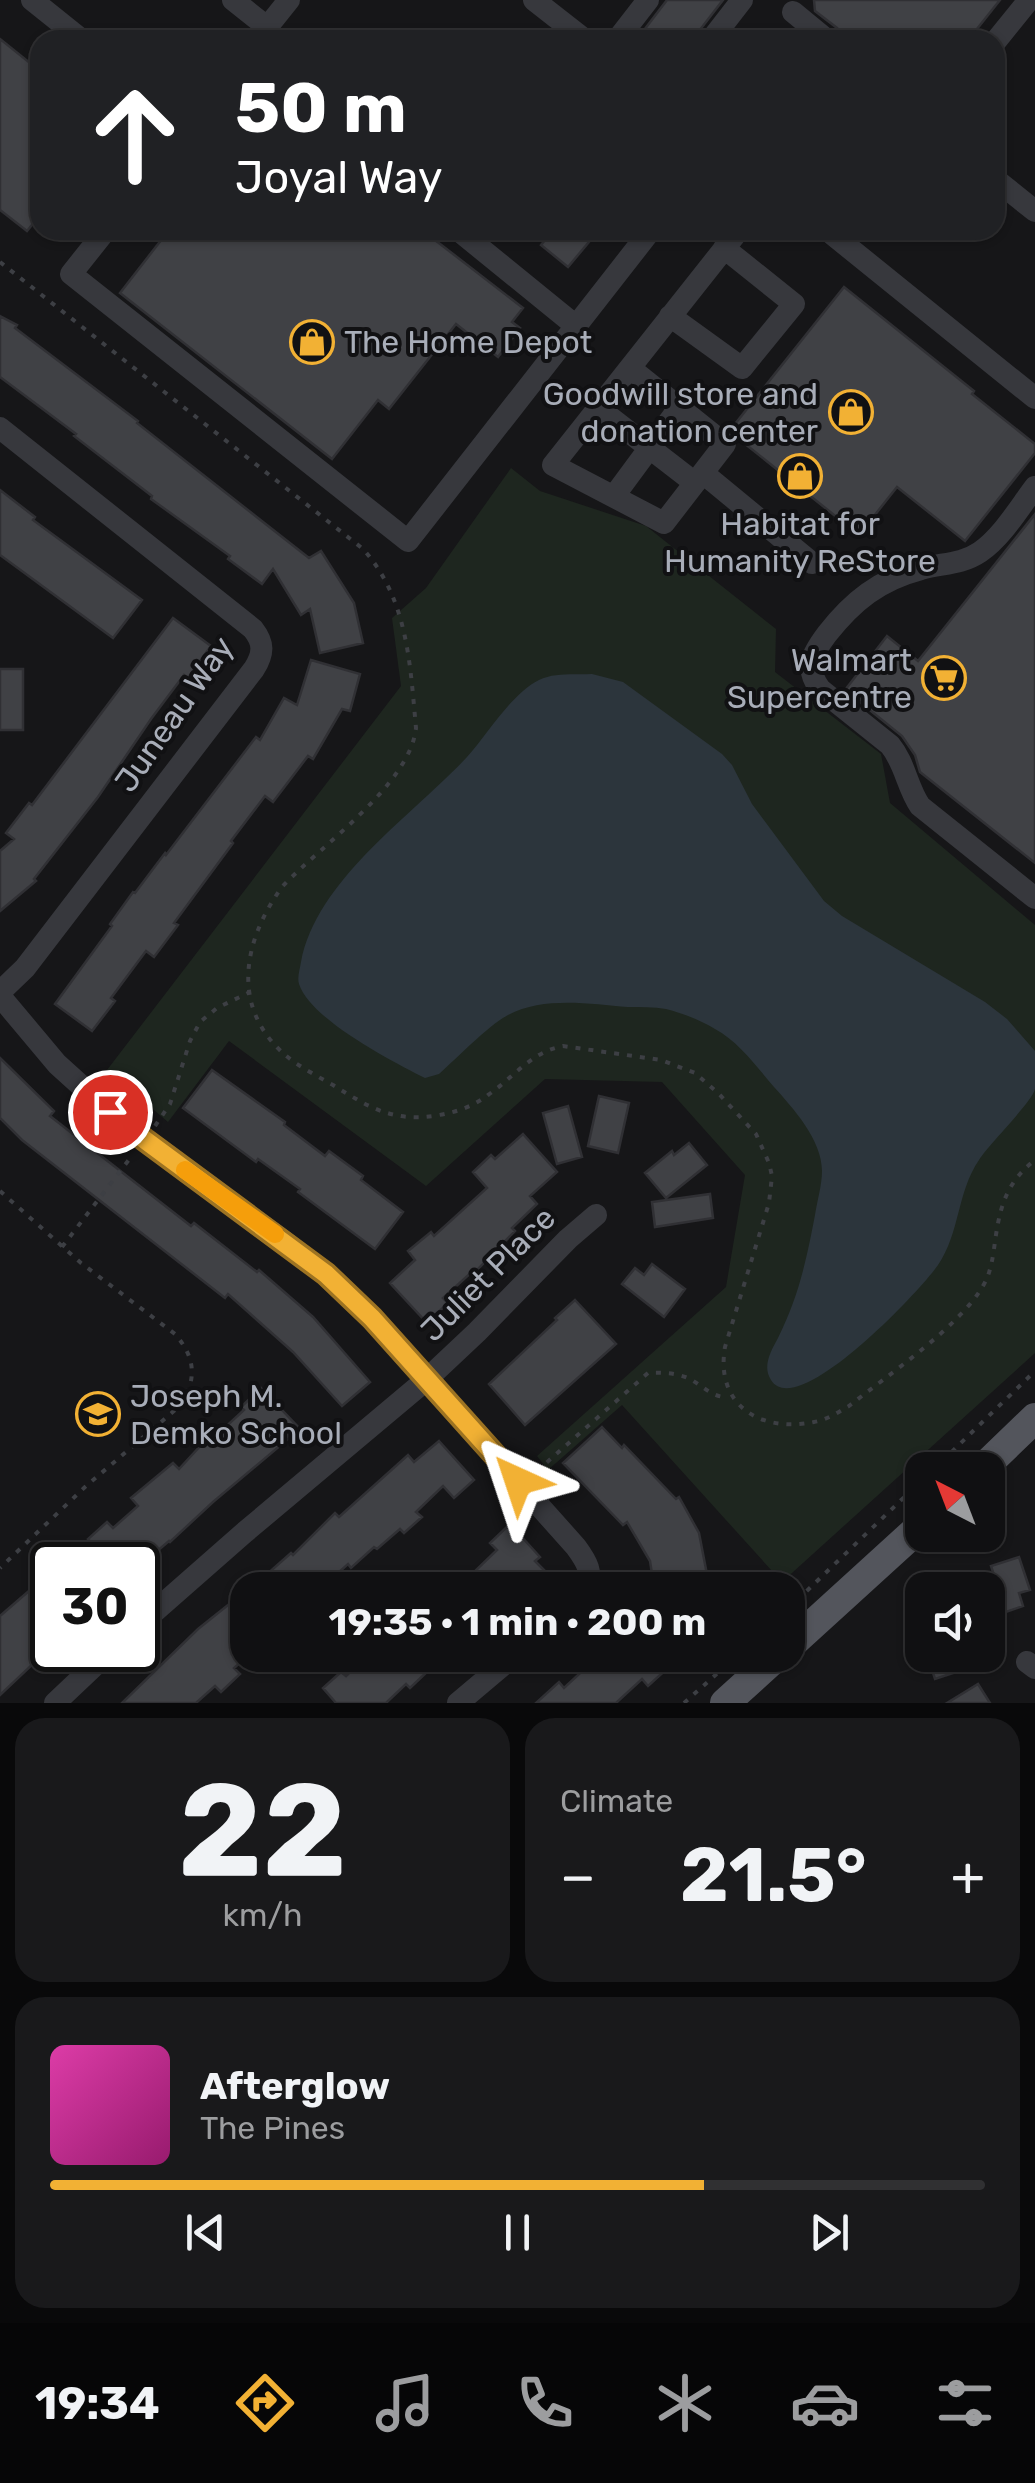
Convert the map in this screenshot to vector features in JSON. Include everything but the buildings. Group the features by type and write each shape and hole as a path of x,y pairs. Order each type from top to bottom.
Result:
{"main road":[{"path":"1000,1452 1035,1418"},
{"path":"805,1631 905,1540"},
{"path":"725,1703 759,1672"}],"street":[{"path":"32,0 70,30"},
{"path":"234,0 259,30"},
{"path":"265,30 288,0"},
{"path":"534,0 572,30"},
{"path":"631,30 648,0"},
{"path":"719,30 742,0"},
{"path":"1005,30 1029,0"},
{"path":"793,6 817,30"},
{"path":"1005,187 1035,211"},
{"path":"98,240 71,274 408,541 643,240"},
{"path":"470,240 576,326"},
{"path":"630,368 725,444 664,523 553,465 731,240"},
{"path":"670,316 742,368 794,304 733,240"},
{"path":"839,240 1035,398"},
{"path":"598,408 812,562"},
{"path":"614,496 680,408"},
{"name":"Juneau Way","path":"0,428 253,629 262,650 254,669 25,968 0,994"},
{"path":"1035,487 984,550 968,560 922,568 894,578 865,594 844,612 817,647 810,664 820,689 899,756 920,806 1035,898"},
{"path":"0,994 38,1043 78,1084 145,1140 326,1274 372,1318 576,1547 590,1572"},
{"name":"Juliet Place","path":"160,1606 426,1380 596,1214"},
{"path":"54,1703 87,1672"},
{"path":"458,1703 495,1672"}],"path":[{"path":"0,262 363,549 384,576 402,620 414,710 414,742 388,784 270,903 248,958 248,993 267,1033 294,1062 362,1104 392,1116 424,1117 474,1104 536,1055 563,1046 661,1060 695,1073 756,1134 769,1163 772,1176 764,1222 722,1370 730,1396 745,1410 780,1423 815,1422 849,1406 942,1331 976,1297 991,1269 1005,1196 1012,1182 1035,1160"},
{"path":"152,1131 170,1104 190,1040 200,1022 217,1008 248,993"},
{"path":"62,1247 137,1150"},
{"path":"0,1191 62,1247 168,1328 186,1347 192,1364 190,1387 182,1404 0,1565"},
{"path":"952,1452 1035,1371"},
{"path":"537,1471 648,1372 676,1374 720,1398 730,1396"},
{"path":"805,1593 905,1496"},
{"path":"684,1703 719,1672"}],"shaded area":[{"path":"511,468 540,491 646,526 776,629 775,672 881,754 890,803 1035,925 1035,1353 926,1452 905,1452 905,1471 793,1572 773,1572 622,1405 548,1470 537,1456 726,1287 745,1175 662,1082 545,1079 426,1186 229,1041 168,1122 107,1070 401,686 392,618 426,588"},
{"path":"592,674 623,682 722,754 752,804 824,901 842,916 985,1002 1007,1019 1035,1051 1035,1089 972,1172 951,1240 938,1265 858,1348 806,1383 785,1388 771,1380 767,1364 805,1263 821,1182 821,1159 798,1115 724,1034 666,1009 583,1003 537,1005 500,1020 439,1074 425,1078 335,1025 306,997 299,984 310,932 326,903 369,851 467,757 509,704 529,686 552,676"}],"slow traffic":[{"path":"185,1170 275,1234"}],"place":[{"name":"The Home Depot","path":"312,342"},
{"name":"Goodwill store and donation center","path":"851,412"},
{"name":"Habitat for Humanity ReStore","path":"800,476"},
{"name":"Walmart Supercentre","path":"944,678"},
{"name":"Joseph M. Demko School","path":"98,1414"}],"route":[{"path":"110,1112 326,1274 372,1318 518,1481"}]}
